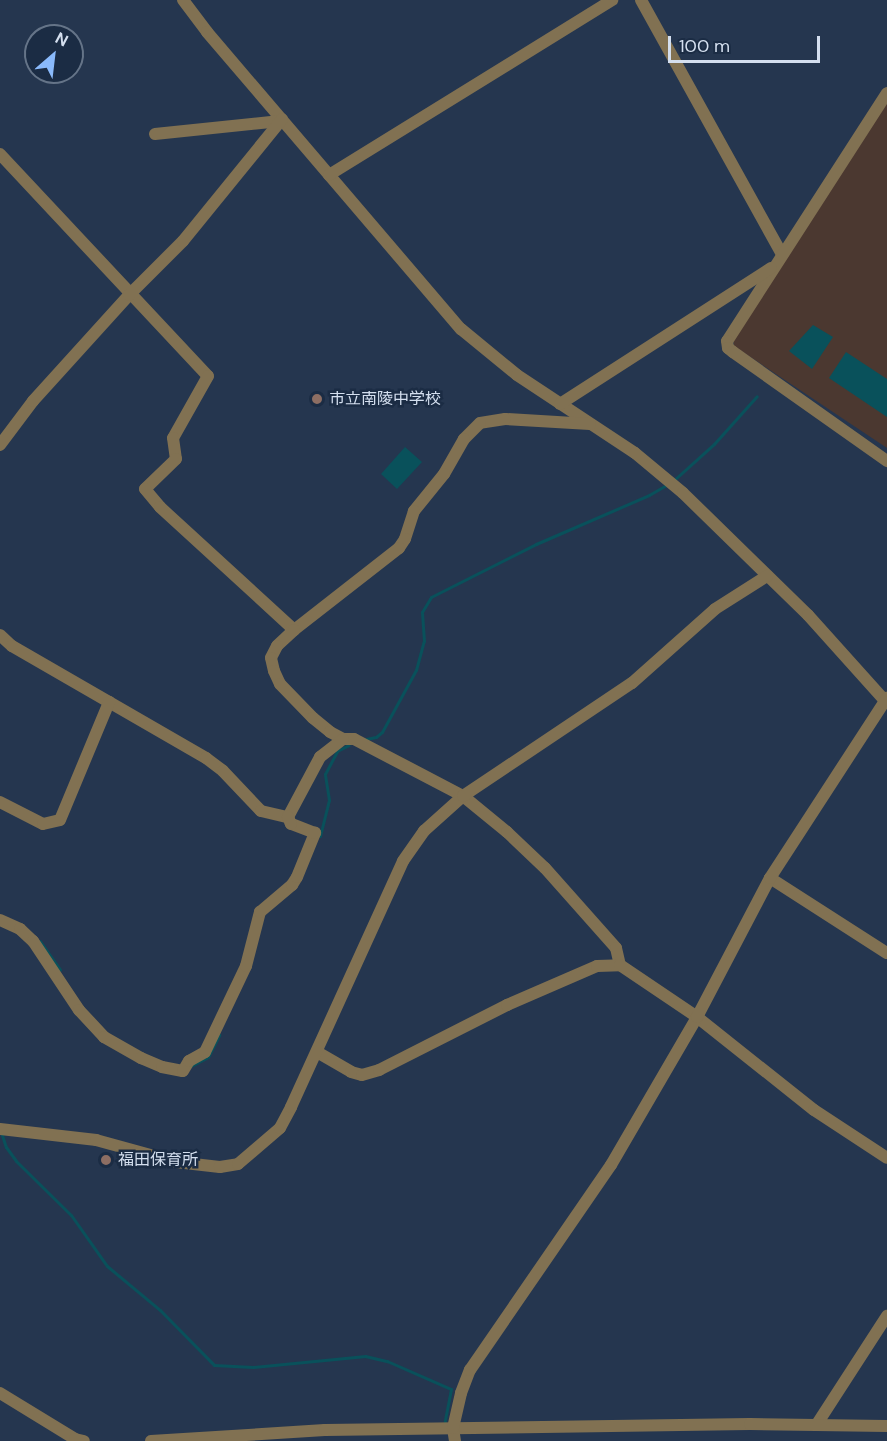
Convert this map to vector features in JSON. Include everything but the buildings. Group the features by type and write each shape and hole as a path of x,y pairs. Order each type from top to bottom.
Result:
{"street":[{"path":"183,0 281,120 461,329 517,375 592,424 665,478 808,615 886,700 770,878 697,1017 611,1165 470,1370 461,1393 454,1435"},
{"path":"329,175 612,0"},
{"path":"641,0 779,259"},
{"path":"887,93 728,341 728,348 887,461"},
{"path":"155,134 281,120"},
{"path":"0,445 33,401 129,295 183,242 281,120"},
{"path":"0,154 129,295 208,376 173,438 176,459 145,489 160,507 294,630"},
{"path":"560,404 779,259"},
{"path":"592,424 505,419 480,423 464,439 444,474 414,510 405,539 399,548 294,630 277,646 271,658 280,684 313,718 343,739 354,739 463,796 545,868 616,948 620,965"},
{"path":"0,1129 96,1140 176,1162 220,1167 238,1164 280,1128 317,1053 407,854 424,831 463,796 632,683 653,666 693,625 767,576"},
{"path":"0,635 12,646 206,758 223,771 261,811 288,818 291,824 315,832 292,885 260,912 246,966 206,1052 189,1061 183,1071 162,1067 104,1037 79,1010 33,940 20,929 0,920"},
{"path":"0,802 43,824 60,820 109,702"},
{"path":"288,818 320,757 343,739"},
{"path":"770,878 887,953"},
{"path":"317,1053 351,1072 362,1075 379,1070 507,1005 597,966 620,965 697,1017 814,1110 887,1158"},
{"path":"817,1424 887,1316"},
{"path":"0,1393 78,1440"},
{"path":"151,1441 325,1430 454,1435 817,1424 887,1426"}],"shaded area":[{"path":"887,102 887,448 734,346 733,337"},
{"path":"813,325 833,337 812,369 789,351"},
{"path":"846,352 887,379 887,417 829,378"},
{"path":"405,447 422,462 397,489 381,474"}],"waterway":[{"path":"674,480 714,444 757,396"},
{"path":"366,739 376,737 382,732 416,670 424,641 422,612 431,597 536,544 649,495 668,484"},
{"path":"320,836 329,800 325,774 337,751 349,745"},
{"path":"40,941 60,970"},
{"path":"191,1066 208,1057 219,1035"},
{"path":"1,1132 6,1147 16,1161 71,1215 107,1266 160,1310 214,1365 253,1367 365,1356 387,1361 451,1389 445,1421"}],"place":[{"name":"市立南陵中学校","path":"317,399"},
{"name":"福田保育所","path":"106,1160"}]}
